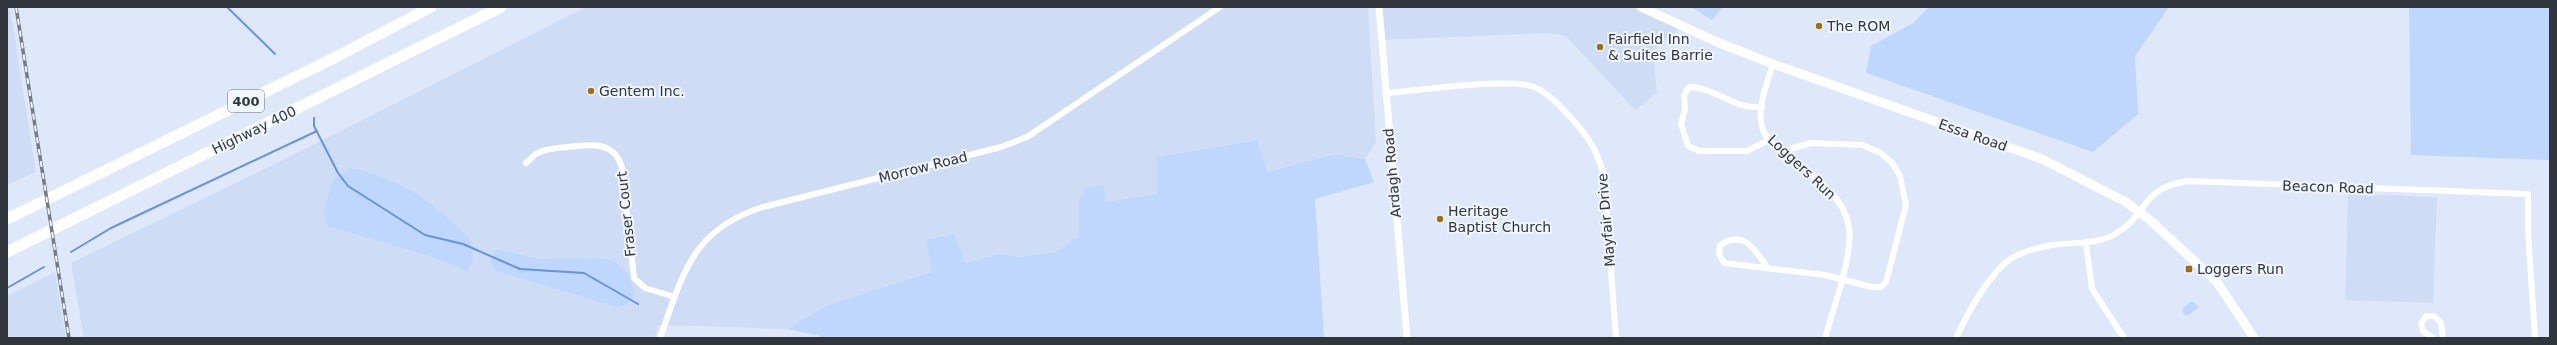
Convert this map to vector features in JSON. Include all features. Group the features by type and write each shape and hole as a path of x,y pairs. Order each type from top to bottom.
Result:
{"highway":[{"name":"400","path":"7,220 338,56 431,7"},
{"name":"Highway 400","path":"7,252 501,7"}],"main road":[{"name":"Essa Road","path":"1641,7 1717,42 1773,64 2042,159 2074,174 2138,211 2217,282 2254,338"}],"street":[{"name":"Morrow Road","path":"660,338 689,262 703,241 722,224 743,213 1001,147 1027,137 1220,7"},
{"name":"Ardagh Road","path":"1379,7 1407,338"},
{"name":"Loggers Run","path":"1773,64 1762,107 1762,127 1769,140 1834,194 1845,211 1850,239 1841,280 1825,338"},
{"name":"Mayfair Drive","path":"1386,93 1511,84 1534,87 1554,100 1588,136 1599,156 1604,178 1616,338"},
{"path":"1762,107 1750,109 1737,105 1697,87 1689,87 1684,95 1685,109 1681,124 1688,146 1699,151 1747,151 1769,140"},
{"path":"1767,267 1751,244 1740,240 1728,240 1720,245 1719,254 1724,263 1767,267 1872,287 1880,287 1886,282 1906,205 1900,176 1882,154 1862,145 1811,143 1790,149 1784,154"},
{"name":"Fraser Court","path":"526,163 537,153 548,149 594,144 604,146 612,152 620,161 622,168 634,278 645,288 675,297"},
{"name":"Beacon Road","path":"2138,211 2157,190 2170,184 2188,181 2528,194 2528,232 2535,338"},
{"path":"1956,338 1966,316 1992,279 2012,258 2052,245 2086,243 2116,234 2138,211"},
{"path":"2086,243 2092,289 2124,338"},
{"path":"2433,338 2423,331 2421,324 2426,316 2434,316 2442,323 2443,338"}],"shaded area":[{"path":"7,7 10,7 36,172 7,185"},
{"path":"586,7 1368,7 1376,142 1365,159 1335,154 1266,172 1257,140 1157,157 1157,194 1106,202 1079,198 1079,237 1054,252 1020,257 999,254 965,263 926,240 932,272 828,305 787,329 659,325 654,338 84,338 71,263 291,156"},
{"path":"1379,7 1641,7 1682,26 1653,50 1657,93 1635,110 1566,36 1548,33 1382,40"},
{"path":"1691,7 1723,7 1712,20"},
{"path":"1929,7 2169,7 2135,56 2138,114 2093,152 1866,73 1871,46 1913,23"},
{"path":"2409,7 2550,7 2550,160 2411,155"},
{"path":"1257,140 1267,172 1335,154 1365,159 1374,182 1315,199 1324,338 821,338 821,336 787,329 828,305 932,272 926,240 954,234 965,263 999,254 1020,257 1054,252 1079,237 1079,198 1087,189 1103,185 1106,202 1157,194 1157,157"},
{"path":"351,168 387,179 403,187 431,204 444,215 471,241 473,260 467,271 430,256 328,226 324,212 333,179"},
{"path":"2348,194 2437,197 2433,303 2345,300"},
{"path":"495,249 539,259 592,258 613,260 628,274 635,293 626,305 617,307 497,271 490,262"},
{"path":"55,272 66,338 7,338 7,296"},
{"path":"2192,301 2199,307 2188,316 2184,315 2182,309"}],"waterway":[{"path":"227,7 275,54"},
{"path":"314,118 314,126 338,173 348,186 425,235 463,244 520,269 584,273 638,304"},
{"path":"71,252 111,228 317,131"},
{"path":"7,288 44,267"}],"railway":[{"path":"16,7 69,338"}],"place":[{"name":"The ROM","path":"1819,26"},
{"name":"Fairfield Inn & Suites Barrie","path":"1600,47"},
{"name":"Gentem Inc.","path":"591,91"},
{"name":"Heritage Baptist Church","path":"1440,219"},
{"name":"Loggers Run","path":"2189,269"}]}
